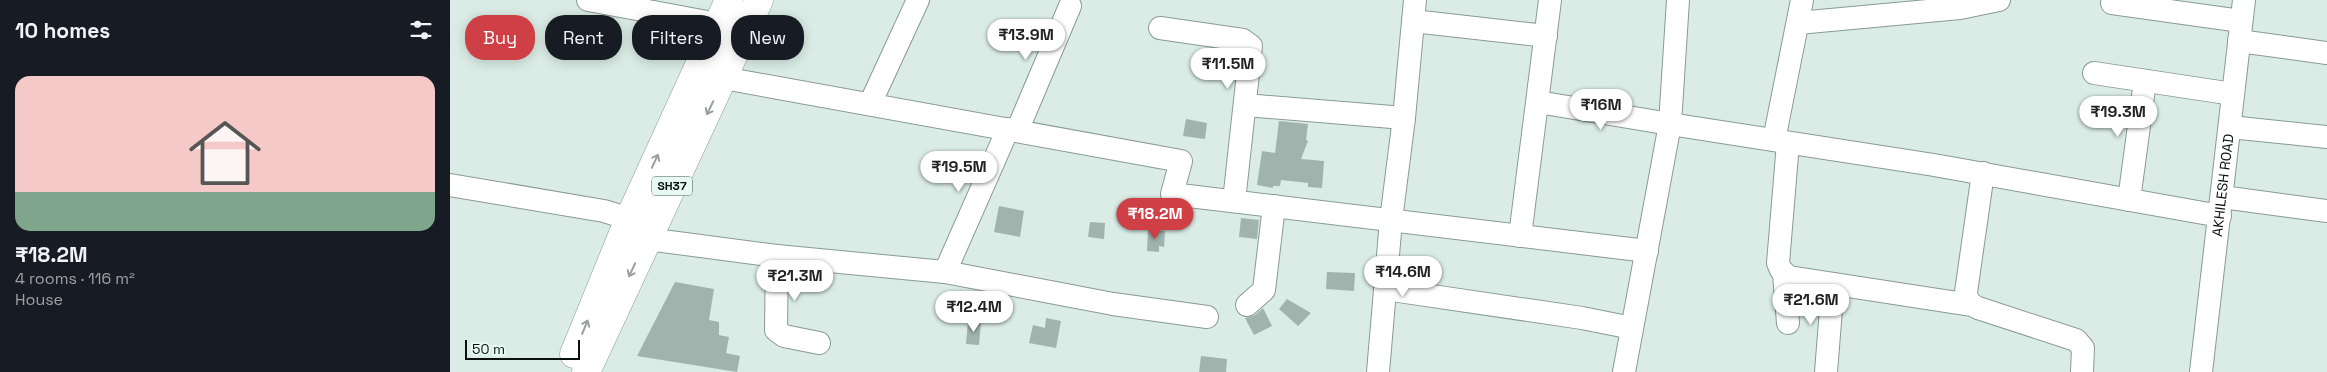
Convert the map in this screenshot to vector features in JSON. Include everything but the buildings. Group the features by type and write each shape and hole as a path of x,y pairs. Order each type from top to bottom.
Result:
{"main road":[{"name":"SH37","path":"567,372 724,78 759,0"},
{"name":"SH37","path":"586,372 643,228 696,73 724,12"}],"street":[{"path":"588,0 724,12"},
{"path":"870,104 918,0"},
{"path":"1520,236 1550,0"},
{"path":"1624,372 1670,124 1678,0"},
{"path":"1788,323 1784,274 1778,263 1781,141 1802,0"},
{"path":"1798,23 1960,8 1999,0"},
{"path":"2112,3 2241,21 2327,53"},
{"path":"945,272 1070,6"},
{"path":"1378,372 1391,220 1404,118 1414,10 1546,36"},
{"name":"AKHILESH ROAD","path":"2201,372 2241,21"},
{"path":"1160,28 1248,42 1252,50 1234,201"},
{"path":"696,73 1181,161 1172,194 1646,251"},
{"path":"2094,73 2234,94"},
{"path":"2129,200 2145,81"},
{"path":"1538,102 1982,174 2129,200 2221,207 2327,211"},
{"path":"1245,105 1404,118"},
{"path":"2230,127 2327,137"},
{"path":"1971,305 1966,299 1966,292 1982,174"},
{"path":"450,185 604,211 643,228 777,256 945,272 1112,304 1208,317"},
{"path":"1247,305 1261,294 1266,286 1274,206"},
{"path":"777,256 776,330 784,336 819,343"},
{"path":"1784,274 1790,277 1971,305 2076,340 2083,348 2082,372"},
{"path":"1826,372 1833,284"},
{"path":"1385,289 1582,318 1632,328"}]}
